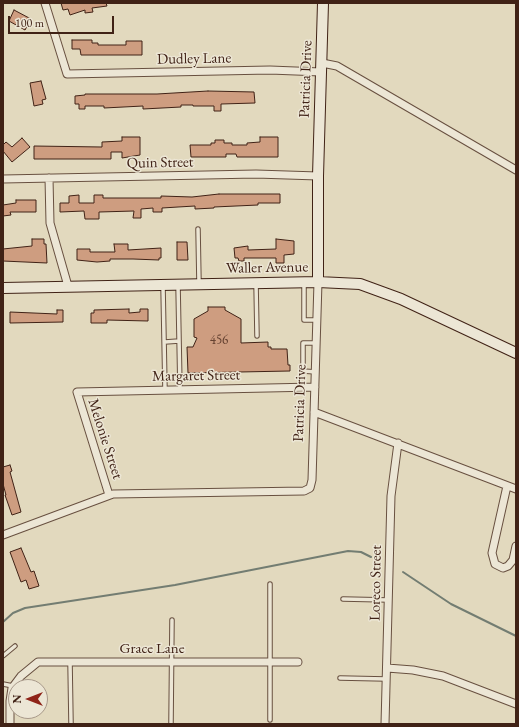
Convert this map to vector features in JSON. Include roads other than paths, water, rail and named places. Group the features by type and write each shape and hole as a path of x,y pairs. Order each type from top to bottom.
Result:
{"street":[{"name":"Dudley Lane","path":"45,3 67,74 270,70 337,66 516,170"},
{"name":"Patricia Drive","path":"3,534 109,495 308,490 312,483 316,372 318,176 323,3"},
{"name":"Quin Street","path":"3,180 256,174 318,176"},
{"path":"49,178 50,223 68,286"},
{"name":"Waller Avenue","path":"3,288 163,284 304,282 350,283 372,287 401,299 516,353"},
{"name":"Margaret Street","path":"77,392 315,387"},
{"name":"Melonie Street","path":"77,392 109,495"},
{"path":"314,412 516,489"},
{"name":"Loreco Street","path":"385,724 391,496 398,443"},
{"path":"507,486 492,554 495,564 503,568 508,566 513,560 516,546"},
{"name":"Grace Lane","path":"19,679 33,664 38,662 298,662"},
{"path":"386,668 413,670 443,676 516,704"}],"lane":[{"path":"198,229 199,284"},
{"path":"304,282 304,320 317,320"},
{"path":"256,283 257,336"},
{"path":"163,284 166,390"},
{"path":"178,284 180,390"},
{"path":"164,342 179,341"},
{"path":"316,343 303,343 303,372 316,372"},
{"path":"270,584 270,720"},
{"path":"343,598 388,600"},
{"path":"171,723 172,620"},
{"path":"3,656 15,646"},
{"path":"70,661 71,723"},
{"path":"340,678 386,679"}],"waterway":[{"path":"3,622 13,613 25,608 175,585 348,551 361,552 371,557"},
{"path":"403,572 451,604 516,636"}]}
